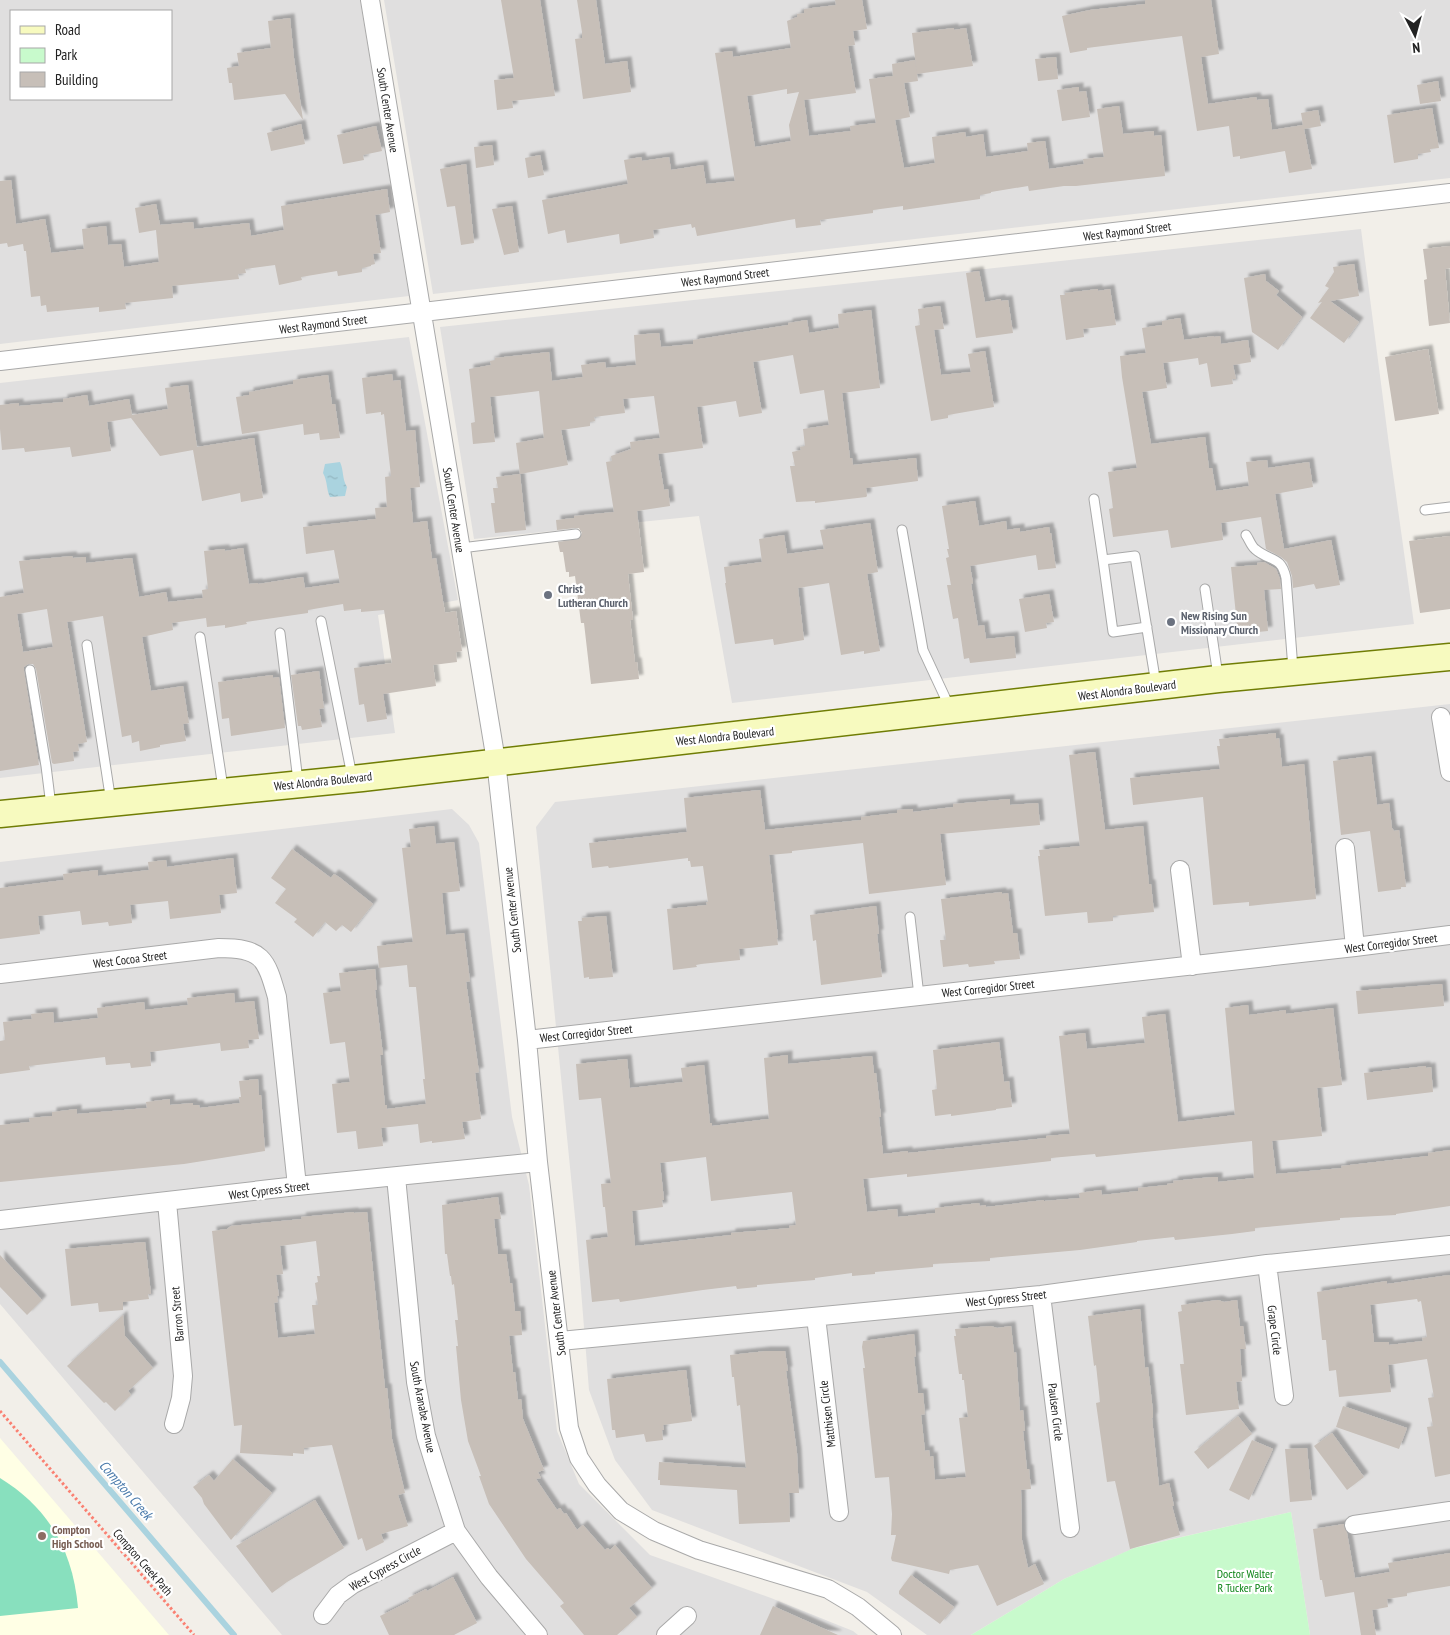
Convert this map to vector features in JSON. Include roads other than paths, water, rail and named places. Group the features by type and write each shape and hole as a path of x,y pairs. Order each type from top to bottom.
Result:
{"main road":[{"name":"West Alondra Boulevard","path":"0,814 298,784 1218,679 1450,657"}],"street":[{"name":"South Center Avenue","path":"370,0 496,761 527,1040 538,1162 569,1428 580,1458 596,1485 621,1511 654,1531 699,1550 828,1589 858,1607 892,1635"},
{"name":"West Raymond Street","path":"0,361 1450,194"},
{"path":"1441,717 1450,772"},
{"path":"1344,848 1355,947"},
{"path":"1180,870 1192,966"},
{"name":"West Corregidor Street","path":"527,1040 1192,966 1450,935"},
{"name":"West Cocoa Street","path":"0,974 220,948 241,948 259,956 270,972 277,997 297,1186"},
{"name":"West Cypress Street","path":"0,1220 297,1186 538,1162"},
{"name":"South Aranabe Avenue","path":"396,1177 416,1382 426,1436 456,1531 489,1577 538,1635"},
{"name":"Barron Street","path":"167,1202 183,1376 181,1398 174,1424"},
{"name":"West Cypress Street","path":"560,1341 1041,1295 1267,1264 1450,1245"},
{"name":"Grape Circle","path":"1267,1264 1284,1396"},
{"name":"Paulsen Circle","path":"1041,1295 1070,1528"},
{"name":"Matthisen Circle","path":"816,1317 839,1512"},
{"path":"1354,1526 1450,1511"},
{"name":"West Cypress Circle","path":"323,1615 338,1596 353,1584 456,1531"},
{"path":"666,1635 687,1616"}],"lane":[{"path":"1094,499 1113,632 1147,627"},
{"path":"1425,510 1450,507"},
{"path":"902,530 923,650 951,710"},
{"path":"461,548 576,534"},
{"path":"1246,534 1253,548 1276,560 1284,567 1293,672"},
{"path":"1104,560 1135,556 1156,687"},
{"path":"1205,589 1218,679"},
{"path":"321,622 352,778"},
{"path":"280,633 298,784"},
{"path":"200,637 224,791"},
{"path":"87,645 111,802"},
{"path":"30,670 52,809"},
{"path":"910,917 919,996"}],"water":[{"path":"340,462 347,487 345,496 330,497 323,473 325,464"}],"waterway":[{"name":"Compton Creek","path":"0,1362 234,1635"}],"place":[{"name":"Christ Lutheran Church","path":"548,595"},
{"name":"New Rising Sun Missionary Church","path":"1171,622"},
{"name":"Compton High School","path":"42,1536"}],"park label":[{"name":"Doctor Walter R Tucker Park","path":"1245,1580"}]}
